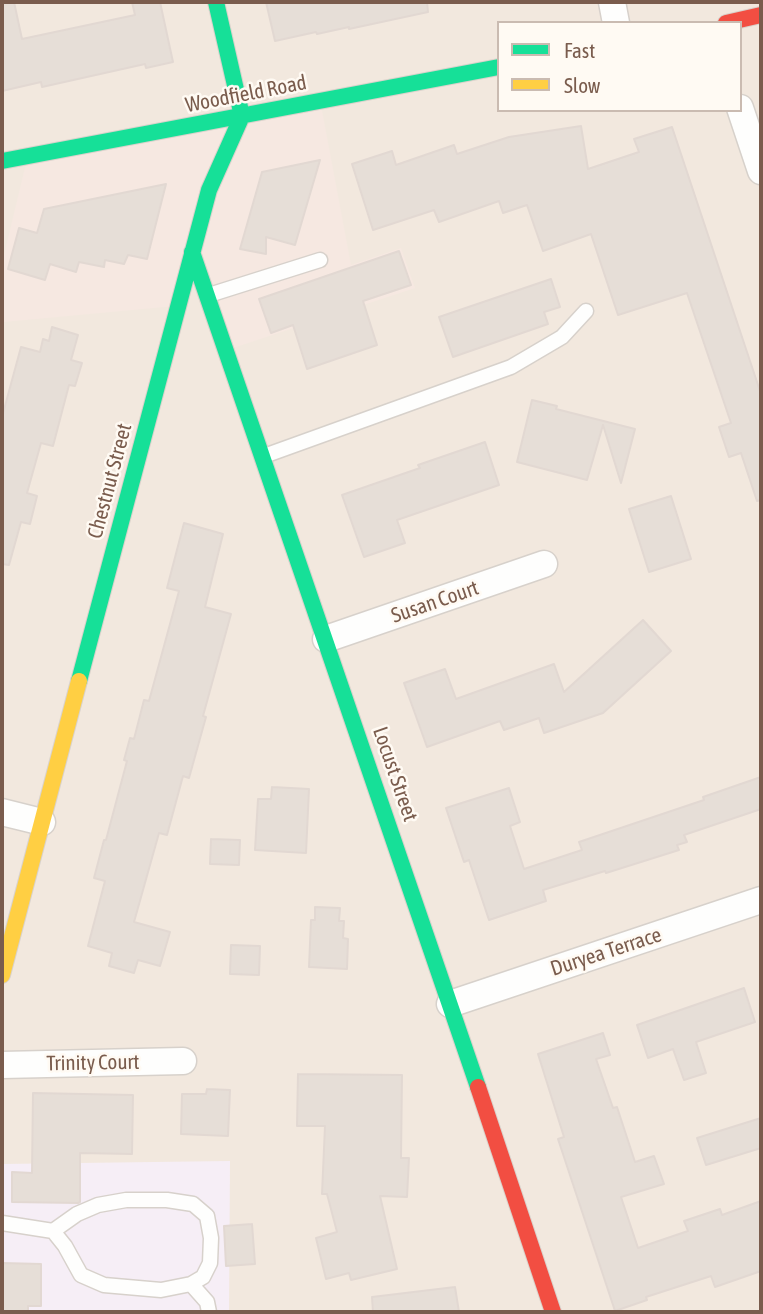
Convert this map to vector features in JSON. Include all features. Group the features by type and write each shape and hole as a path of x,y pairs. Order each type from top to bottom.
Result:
{"street":[{"path":"216,2 242,116"},
{"path":"612,2 617,21"},
{"path":"735,21 761,15"},
{"name":"Woodfield Road","path":"2,161 497,67"},
{"path":"741,112 761,171"},
{"name":"Chestnut Street","path":"2,975 209,190 242,116"},
{"name":"Locust Street","path":"192,252 553,1312"},
{"name":"Susan Court","path":"326,639 544,564"},
{"path":"2,813 42,822"},
{"name":"Duryea Terrace","path":"450,1004 761,900"},
{"name":"Trinity Court","path":"2,1065 183,1061"}],"lane":[{"path":"207,295 320,260"},
{"path":"262,457 512,367 562,337 586,311"},
{"path":"2,1223 53,1231 81,1275 104,1285 161,1290 191,1284 203,1277 210,1263 211,1238 207,1216 193,1204 167,1200 126,1200 98,1205 78,1214 53,1231"},
{"path":"191,1284 207,1302 209,1312"}],"shaded area":[{"path":"2,2 761,2 761,1312 2,1312"},
{"path":"321,105 351,265 401,248 415,288 227,350 191,249 175,306 4,322 3,259 27,159"},
{"path":"230,1161 229,1312 2,1312 2,1164"}],"building":[{"path":"2,2 14,2 22,39 135,15 132,2 160,2 173,62 146,68 145,64 42,87 41,82 2,91"},
{"path":"266,2 427,2 428,12 275,41"},
{"path":"581,126 588,169 639,152 634,139 672,127 761,394 761,500 757,501 741,453 729,457 719,427 731,423 687,293 618,315 591,234 543,251 527,205 503,213 499,201 439,222 434,210 373,230 352,164 392,151 396,165 454,145 457,154 509,137"},
{"path":"320,160 295,245 266,237 266,254 240,249 262,172"},
{"path":"166,184 147,259 128,255 124,264 105,260 104,267 79,262 76,272 50,264 45,280 8,269 19,228 37,233 44,209"},
{"path":"399,251 411,285 363,301 377,345 307,369 293,325 271,333 259,299"},
{"path":"551,279 560,307 544,312 548,324 453,357 439,317"},
{"path":"52,327 78,335 71,360 82,363 75,386 69,385 53,446 41,443 27,493 37,496 30,524 21,522 9,565 2,564 2,417 21,347 40,352 43,339 49,341"},
{"path":"532,400 557,406 556,409 635,429 621,483 603,425 587,480 517,462"},
{"path":"485,442 499,485 397,520 405,543 364,557 342,495"},
{"path":"671,496 691,559 649,572 629,509"},
{"path":"184,523 223,534 205,607 231,614 189,778 183,776 167,835 159,833 134,922 170,932 160,966 138,960 134,973 109,966 112,953 88,946 105,881 94,878 127,761 124,760 130,738 134,739 144,700 149,701 179,591 167,588"},
{"path":"643,620 671,651 603,713 544,733 539,718 504,730 500,721 427,747 404,683 445,669 456,699 554,664 564,692"},
{"path":"761,777 761,809 684,835 687,842 677,845 679,850 543,890 546,901 489,920 469,860 464,862 446,808 509,788 520,822 510,826 524,869 582,850 579,842 704,800 703,797"},
{"path":"272,787 309,789 306,853 255,850 258,799 271,799"},
{"path":"211,839 240,840 239,865 210,864"},
{"path":"315,907 340,908 339,921 344,921 343,938 348,939 347,969 309,967 311,920 315,920"},
{"path":"231,945 260,946 259,975 230,974"},
{"path":"744,988 755,1022 696,1042 706,1073 684,1080 673,1049 648,1058 637,1025"},
{"path":"603,1033 610,1055 596,1059 613,1108 617,1107 635,1162 654,1156 664,1184 621,1197 638,1248 688,1231 684,1221 720,1209 722,1215 761,1201 761,1271 715,1287 711,1276 646,1297 647,1300 615,1311 558,1139 564,1137 538,1054"},
{"path":"298,1074 402,1075 401,1158 409,1158 407,1197 380,1196 397,1269 351,1280 349,1273 326,1279 316,1238 337,1232 327,1194 322,1194 325,1126 297,1126"},
{"path":"207,1089 230,1090 228,1136 181,1134 182,1094 206,1094"},
{"path":"33,1093 133,1095 132,1154 80,1153 78,1203 12,1202 12,1172 32,1173"},
{"path":"761,1118 761,1148 706,1165 697,1138"},
{"path":"252,1224 255,1264 226,1266 224,1226"},
{"path":"2,1263 41,1264 41,1306 28,1306 28,1312 2,1312"},
{"path":"455,1287 459,1312 373,1312 372,1297"}],"traffic: fast":[{"path":"79,681 209,190 242,116 216,2"},
{"path":"2,161 497,67"},
{"path":"192,252 478,1087"}],"traffic: slow":[{"path":"2,975 79,681"}],"traffic: jam":[{"path":"735,21 761,15"},
{"path":"478,1087 553,1312"}]}
